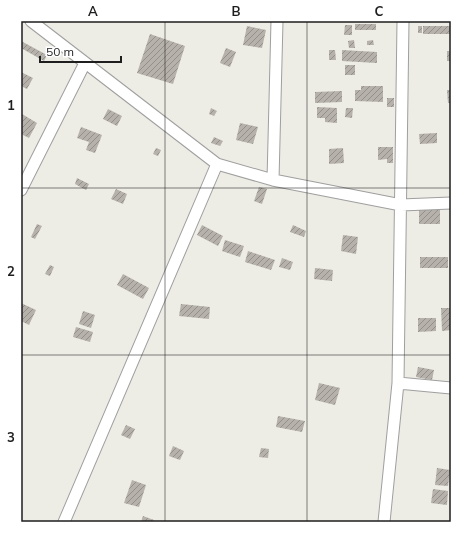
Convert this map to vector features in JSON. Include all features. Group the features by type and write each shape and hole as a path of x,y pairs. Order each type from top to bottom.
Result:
{"street":[{"path":"31,21 217,164 273,180 401,205 451,203"},
{"path":"273,180 277,21"},
{"path":"384,522 398,383 404,21"},
{"path":"21,190 85,63"},
{"path":"64,522 217,164"},
{"path":"398,383 451,388"}],"building":[{"path":"355,24 376,24 376,30 355,30"},
{"path":"345,25 352,25 352,35 344,35"},
{"path":"247,26 266,30 262,48 243,45"},
{"path":"418,26 422,26 422,33 418,33"},
{"path":"423,26 450,26 450,34 423,34"},
{"path":"150,34 185,46 173,84 137,73"},
{"path":"354,40 355,48 349,48 348,41"},
{"path":"373,40 374,45 367,45 367,41"},
{"path":"21,41 47,55 44,61 21,48"},
{"path":"226,48 236,52 230,67 220,63"},
{"path":"329,50 335,50 336,60 329,60"},
{"path":"342,50 377,52 377,63 342,61"},
{"path":"447,51 451,51 451,61 447,61"},
{"path":"345,65 355,65 355,75 345,75"},
{"path":"21,72 33,78 27,89 21,86"},
{"path":"361,86 383,86 383,102 355,101 355,90 361,90"},
{"path":"447,90 451,90 451,103 448,103"},
{"path":"342,91 342,102 315,103 315,92"},
{"path":"387,98 394,98 394,107 387,107"},
{"path":"317,107 337,108 337,123 325,122 325,118 317,118"},
{"path":"211,108 217,111 214,116 209,114"},
{"path":"346,108 353,108 352,118 345,117"},
{"path":"108,109 122,116 117,126 103,119"},
{"path":"22,114 37,123 29,138 21,134"},
{"path":"240,123 258,127 253,144 236,140"},
{"path":"81,127 102,135 95,153 86,150 89,142 77,138"},
{"path":"437,133 437,143 420,144 419,134"},
{"path":"214,137 223,141 220,146 211,143"},
{"path":"378,147 393,147 393,163 387,163 387,159 378,160"},
{"path":"156,148 161,150 158,156 153,154"},
{"path":"343,148 344,163 329,164 329,149"},
{"path":"77,178 89,184 86,190 75,184"},
{"path":"259,187 267,189 262,204 254,201"},
{"path":"116,189 127,194 123,204 111,199"},
{"path":"419,210 440,210 440,224 419,224"},
{"path":"37,224 42,226 35,239 31,237"},
{"path":"202,225 223,236 218,246 197,235"},
{"path":"293,225 306,231 304,237 290,232"},
{"path":"343,235 358,237 356,254 341,251"},
{"path":"225,240 244,246 240,257 222,251"},
{"path":"248,251 275,260 271,270 245,262"},
{"path":"420,257 448,257 448,268 420,268"},
{"path":"282,258 293,262 290,270 279,267"},
{"path":"50,265 54,267 50,276 45,274"},
{"path":"315,268 333,270 332,281 314,279"},
{"path":"123,274 149,288 143,299 117,285"},
{"path":"21,303 36,310 29,325 21,321"},
{"path":"181,304 210,307 209,319 179,316"},
{"path":"441,308 451,308 451,330 442,331"},
{"path":"83,311 95,315 91,328 79,324"},
{"path":"418,318 436,318 436,331 418,332"},
{"path":"76,327 93,332 90,342 73,337"},
{"path":"418,367 434,370 432,380 416,377"},
{"path":"319,383 340,388 335,405 315,400"},
{"path":"278,416 305,421 302,432 276,427"},
{"path":"126,425 135,429 130,439 121,435"},
{"path":"173,446 184,451 180,460 169,456"},
{"path":"261,448 269,449 268,458 259,457"},
{"path":"437,468 450,470 448,486 435,485"},
{"path":"132,480 146,485 139,507 124,503"},
{"path":"433,489 448,491 447,505 431,503"},
{"path":"143,516 154,520 153,522 141,522"}]}
